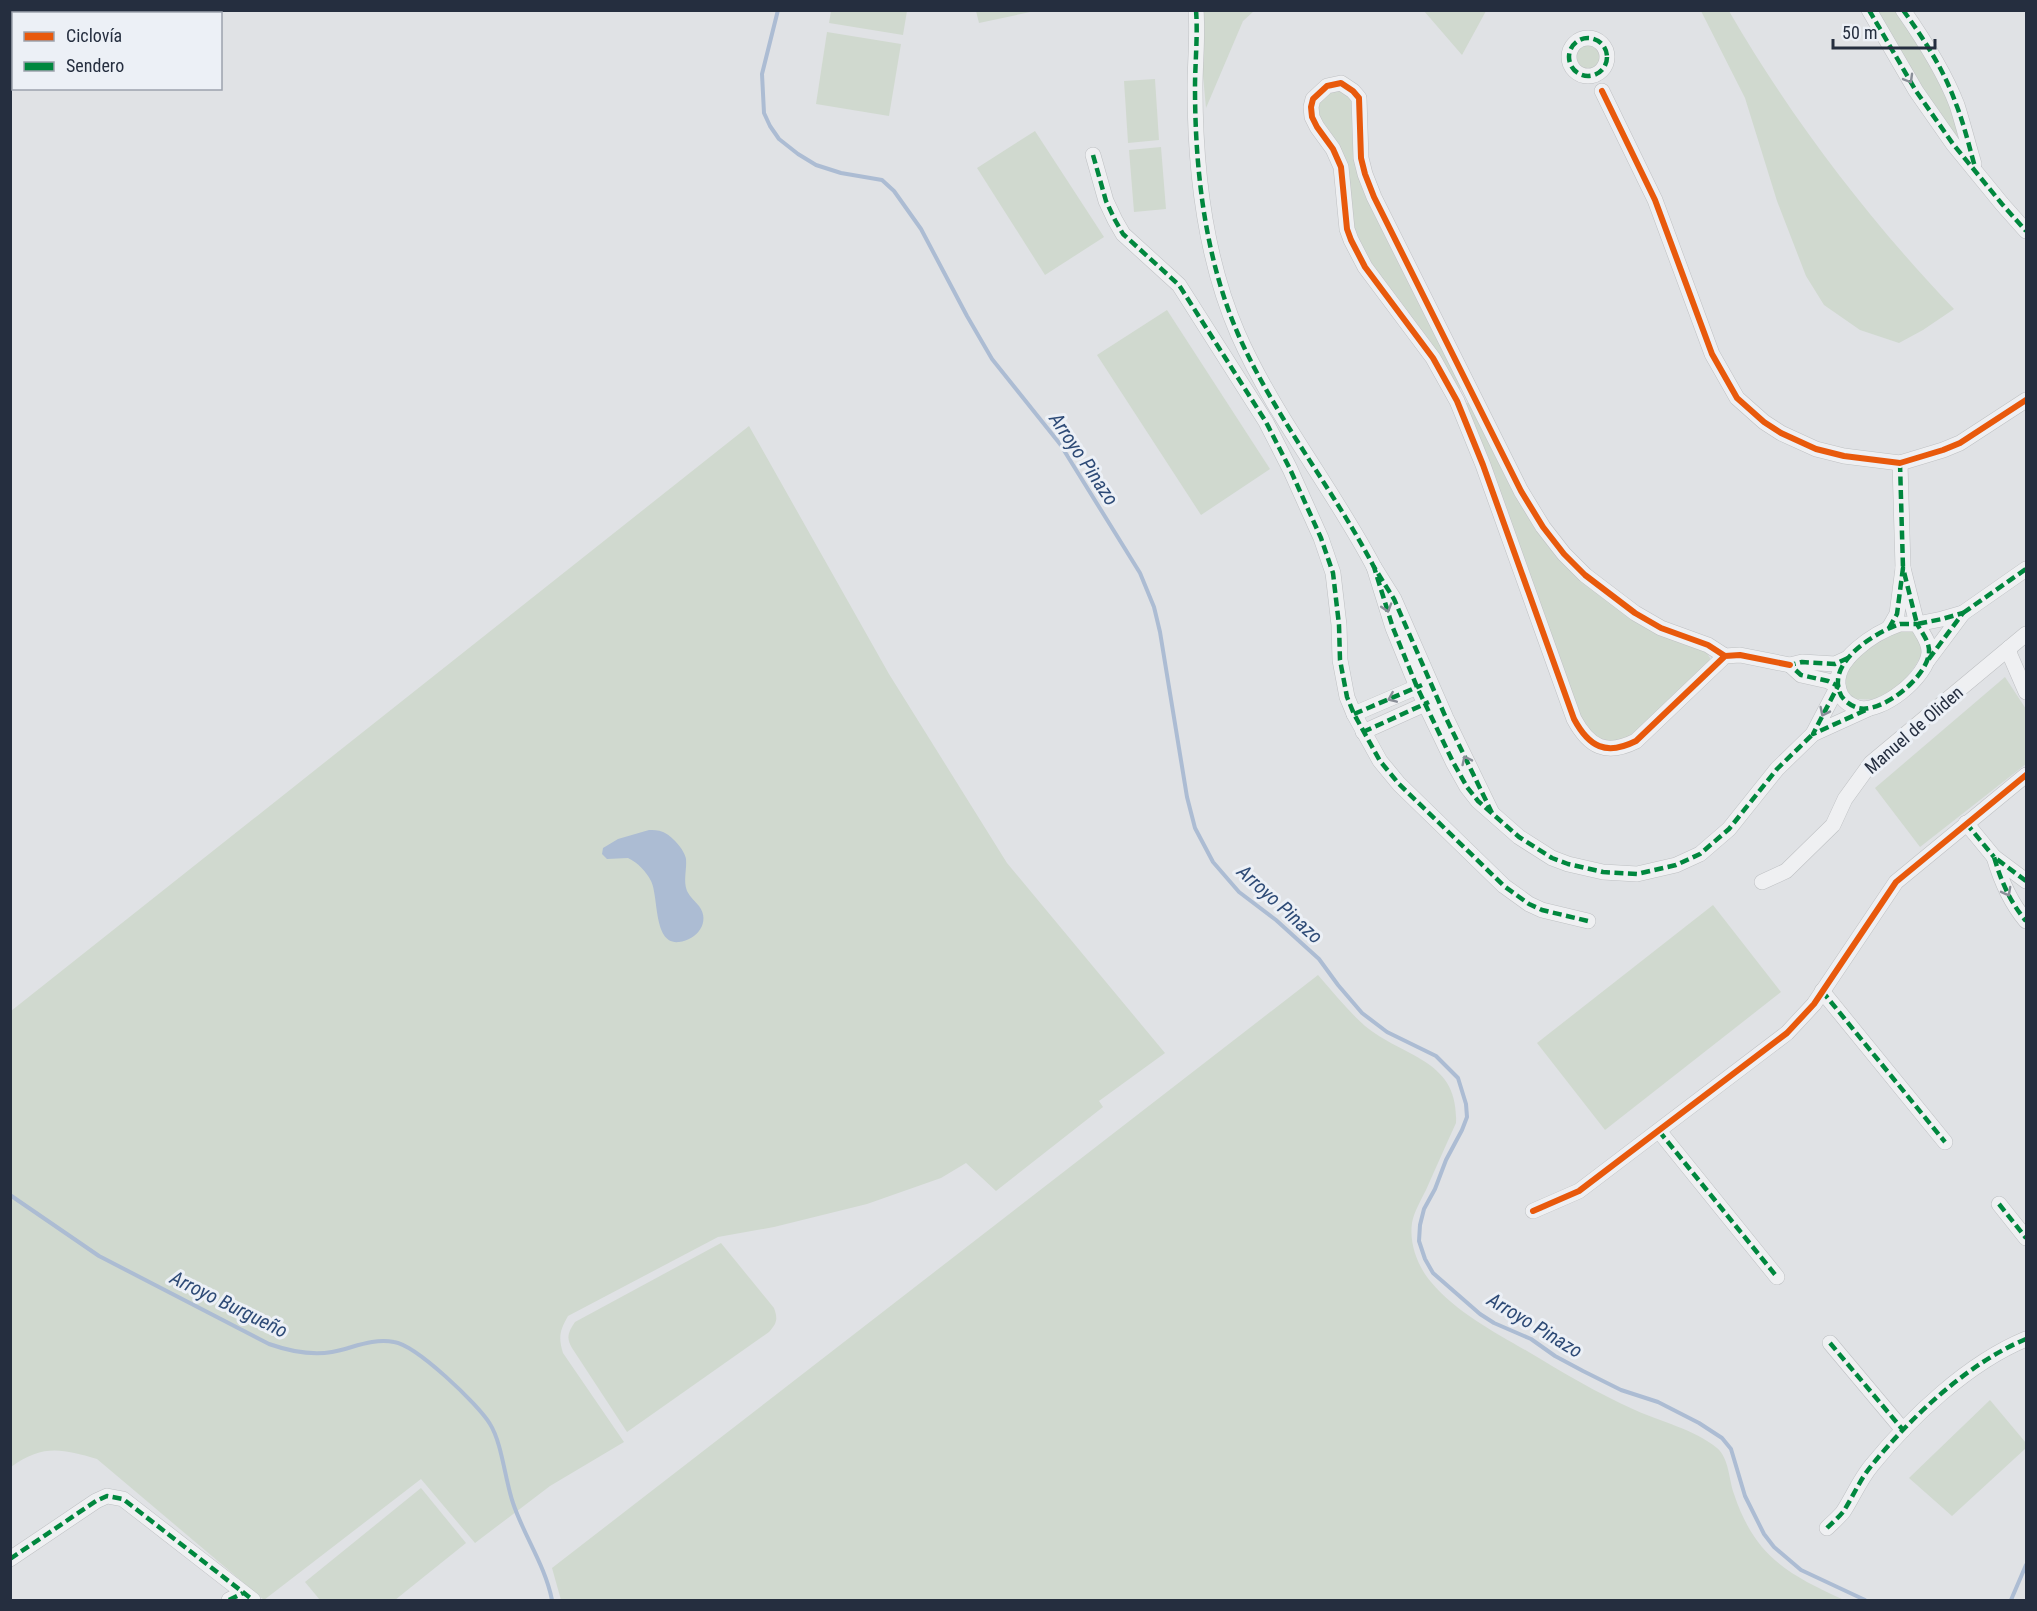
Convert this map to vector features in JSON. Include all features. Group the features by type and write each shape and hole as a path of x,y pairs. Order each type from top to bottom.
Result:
{"street":[{"path":"1196,10 1197,143 1205,213 1224,293 1238,333 1263,384 1394,599 1424,685 1467,787 1478,801 1506,827 1536,849 1552,858 1584,869 1620,874 1657,870 1689,860 1714,843 1729,829 1777,769 1813,734 1838,686"},
{"path":"1869,10 1916,90 1953,144 2026,231"},
{"path":"1903,10 1925,43 1948,86 1956,105 1975,170"},
{"path":"1602,91 1602,77 1607,56 1602,44 1590,38 1577,41 1572,45 1568,58 1573,70 1585,76 1602,91 1655,200 1712,354 1737,398 1764,422 1816,450 1900,463 1960,443 2026,400"},
{"path":"1585,76 1596,75 1604,68"},
{"path":"1725,656 1636,741 1619,748 1599,747 1590,742 1581,732 1574,719 1483,465 1457,401 1433,358 1365,267 1351,240 1347,229 1341,167 1334,149 1312,117 1313,99 1327,86 1341,83 1359,98 1361,158 1374,197 1521,491 1543,527 1564,554 1601,588 1635,614 1662,628 1708,645 1725,656 1740,655 1790,665 1835,664 1848,658"},
{"path":"1093,154 1106,201 1114,220 1123,234 1179,285 1266,422 1290,469 1321,538 1332,573 1343,681 1354,714 1380,761 1399,784 1504,886 1529,904 1542,910 1588,921"},
{"path":"1457,401 1474,393"},
{"path":"1889,628 1898,614 1903,568 1900,463"},
{"path":"1903,568 1917,624 1928,642 1927,663"},
{"path":"1813,734 1895,696 1908,686 1963,613 2026,569"},
{"path":"1870,708 1856,708 1848,704 1841,695 1838,679 1848,658 1872,636 1889,628 1963,613"},
{"name":"Manuel de Oliden","path":"1762,882 1786,871 1833,825 1845,799 1871,764 2026,634"},
{"path":"2009,648 2026,692"},
{"path":"1790,665 1802,675 1828,681 1838,686"},
{"path":"1354,714 1424,685"},
{"path":"1364,732 1431,701"},
{"path":"1533,1211 1579,1191 1787,1033 1814,1004 1896,882 2026,775"},
{"path":"1966,823 1994,857 2026,881"},
{"path":"1994,857 1999,876 2008,895 2026,921"},
{"path":"1822,991 1946,1142"},
{"path":"1659,1131 1778,1277"},
{"path":"1999,1204 2026,1238"},
{"path":"1827,1528 1842,1513 1870,1467 1903,1430 1961,1379 2003,1350 2026,1339"},
{"path":"1830,1343 1903,1430"},
{"path":"10,1558 96,1501 106,1496 115,1496 123,1499 248,1597"},
{"path":"229,1600 248,1597"}],"shaded area":[{"path":"976,10 1035,11 979,23"},
{"path":"831,11 907,11 903,35 829,23"},
{"path":"1197,11 1254,11 1243,21 1206,108"},
{"path":"1424,11 1486,11 1462,55"},
{"path":"1701,11 1729,11 1778,90 1832,166 1891,240 1954,309 1899,343 1860,330 1824,305 1806,276 1777,201 1745,98"},
{"path":"1876,11 1897,11 1942,87 1955,120 1958,138 1917,81"},
{"path":"827,32 901,44 889,116 816,104"},
{"path":"1587,42 1593,43 1601,51 1601,63 1593,71 1587,72 1581,71 1573,63 1572,57 1573,51 1581,43"},
{"path":"1155,79 1159,140 1128,143 1124,81"},
{"path":"1336,90 1351,96 1354,106 1355,162 1461,384 1460,389 1454,389 1359,245 1315,110 1326,92"},
{"path":"1035,131 1104,237 1045,275 977,168"},
{"path":"1161,147 1166,209 1134,212 1129,150"},
{"path":"1167,310 1270,469 1201,515 1097,355"},
{"path":"1471,402 1550,548 1707,653 1710,658 1709,663 1643,726 1622,740 1601,741 1591,734 1581,718 1465,407 1466,403"},
{"path":"749,426 889,674 1007,863 1165,1053 1099,1101 1103,1107 996,1191 966,1163 941,1178 867,1204 774,1227 718,1237 568,1316 561,1334 563,1353 624,1442 550,1486 475,1543 421,1479 264,1600 97,1459 53,1451 33,1455 11,1467 11,1011"},
{"path":"1912,630 1924,646 1917,663 1905,679 1890,692 1871,699 1854,699 1845,691 1844,684 1851,662 1891,631"},
{"path":"2005,677 2026,709 2026,764 1920,847 1875,788"},
{"path":"1713,905 1781,992 1605,1130 1537,1043"},
{"path":"1318,975 1365,1026 1380,1037 1426,1062 1449,1085 1455,1102 1456,1123 1416,1210 1411,1231 1416,1255 1431,1282 1452,1303 1476,1321 1593,1389 1708,1441 1724,1457 1742,1516 1763,1548 1790,1572 1844,1600 561,1600 552,1568"},
{"path":"721,1243 774,1308 775,1323 769,1332 627,1432 572,1348 568,1338 571,1329 575,1322"},
{"path":"1990,1400 2026,1443 2026,1448 1952,1516 1909,1478"},
{"path":"421,1488 466,1543 395,1600 320,1600 305,1582"}],"water":[{"path":"649,830 666,834 677,843 685,855 687,891 699,906 703,918 700,929 686,941 671,941 665,936 658,919 653,888 647,874 628,858 607,859 602,854 603,848 618,839"}],"waterway":[{"name":"Arroyo Pinazo","path":"778,10 762,74 764,113 770,126 779,139 816,165 841,173 882,180 894,191 921,229 992,359 1060,444 1140,573 1154,607 1160,632 1187,797 1195,828 1213,862 1239,892 1276,920 1319,959 1362,1013 1387,1032 1436,1056 1458,1078 1466,1104 1467,1117 1424,1209 1420,1225 1419,1241 1433,1273 1480,1314 1494,1323 1531,1339 1555,1356 1621,1390 1658,1402 1722,1438 1731,1449 1745,1496 1764,1534 1774,1547 1801,1570 1865,1600"},
{"name":"Arroyo Burgueño","path":"10,1195 99,1256 269,1344 292,1351 316,1353 386,1341 394,1342 417,1353 460,1390 490,1424 498,1441 513,1503 549,1587 552,1600"},
{"name":"Arroyo Pinazo","path":"2011,1600 2026,1565"}],"marked path":[{"path":"1196,10 1197,150 1204,213 1217,275 1238,334 1252,364 1374,567"},
{"path":"1869,10 1916,91 1953,144 2026,231"},
{"path":"1903,10 1946,79 1962,119 1975,167"},
{"path":"1588,38 1602,43 1607,57 1602,71 1588,76 1574,71 1569,57 1574,43 1588,38"},
{"path":"1093,155 1106,201 1123,234 1179,285 1266,422 1290,469 1321,538 1333,573 1339,625 1340,660 1347,697 1380,761 1399,784 1504,886 1529,904 1542,910 1588,921"},
{"path":"1900,463 1903,568"},
{"path":"1492,813 1446,718 1394,599 1374,567 1393,628 1417,687 1467,787 1478,801 1519,837 1552,858 1603,872 1637,874 1676,865 1700,854 1729,829 1777,769 1813,734"},
{"path":"1889,628 1897,614 1903,568 1917,624 1963,613 1928,660"},
{"path":"1963,613 2026,569"},
{"path":"1900,624 1917,624 1927,641 1929,653 1920,673 1902,692 1879,705 1858,708 1849,703 1839,690 1838,679 1841,668 1848,658 1868,640 1900,624"},
{"path":"1848,658 1835,664 1802,662 1790,665 1801,675 1828,681 1838,686 1813,734 1866,710"},
{"path":"1354,714 1422,685"},
{"path":"1363,732 1429,702"},
{"path":"1966,823 1994,857"},
{"path":"2026,881 1994,857 2007,891 2026,921"},
{"path":"1822,991 1945,1142"},
{"path":"1659,1131 1777,1277"},
{"path":"1999,1204 2026,1238"},
{"path":"1827,1528 1843,1512 1864,1476 1904,1428 1962,1377 2004,1349 2026,1339"},
{"path":"1830,1343 1903,1430"},
{"path":"10,1559 107,1496 123,1499 253,1600"},
{"path":"229,1600 243,1593"}],"cycle path":[{"path":"1725,656 1636,741 1625,746 1607,748 1592,742 1580,729 1574,719 1483,465 1457,401 1433,358 1365,267 1351,240 1347,229 1341,167 1333,149 1312,117 1313,99 1327,86 1341,83 1359,98 1361,158 1374,197 1521,491 1543,527 1564,554 1585,575 1635,613 1661,628 1708,645 1725,656 1740,655 1790,665"},
{"path":"1602,91 1655,200 1712,354 1737,398 1764,422 1781,433 1816,449 1844,456 1900,463 1960,443 2026,400"},
{"path":"1533,1211 1579,1191 1787,1033 1814,1004 1896,882 2026,775"}]}
